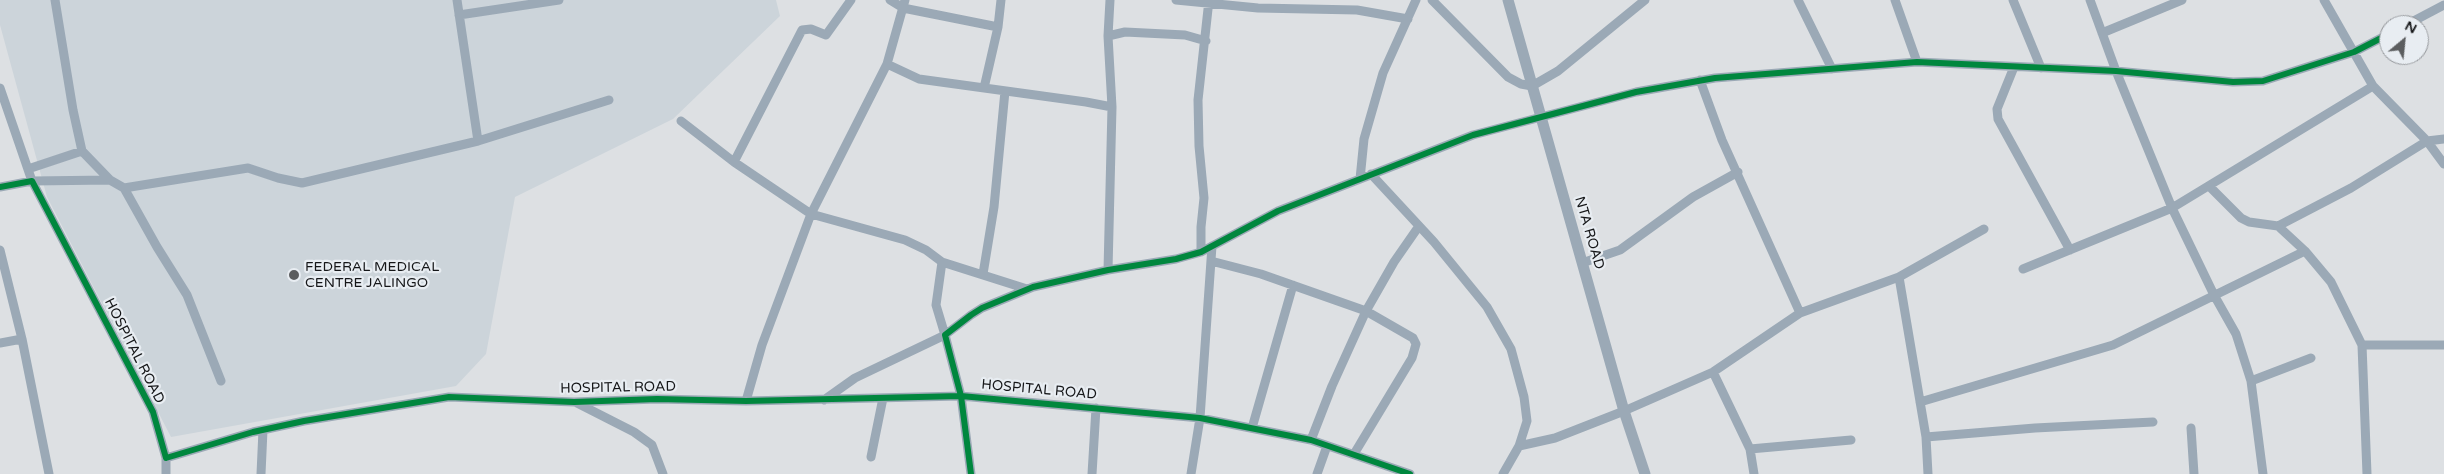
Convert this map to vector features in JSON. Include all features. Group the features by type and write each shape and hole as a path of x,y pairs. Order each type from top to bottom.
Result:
{"street":[{"path":"55,0 72,110 82,151 110,180 124,188 157,248 187,295 221,381"},
{"path":"457,0 478,141"},
{"path":"459,15 558,0"},
{"path":"734,162 802,30 811,29 826,35 851,0"},
{"path":"890,0 998,27"},
{"path":"984,88 998,27 1001,0"},
{"path":"1108,270 1112,107 1108,36 1110,0"},
{"path":"1176,0 1258,8 1357,10 1408,19"},
{"path":"1360,179 1366,129 1383,73 1416,0"},
{"path":"1432,0 1508,77 1521,84 1532,86 1558,71 1645,0"},
{"name":"NTA ROAD","path":"1508,0 1624,411 1645,474"},
{"path":"1798,0 1832,70"},
{"path":"1895,0 1917,62"},
{"path":"2013,0 2041,68"},
{"path":"2090,0 2116,71 2172,208 2214,295 2236,334 2251,381 2263,474"},
{"path":"2102,33 2182,0"},
{"path":"2324,0 2373,86 2427,140 2444,164"},
{"path":"1201,252 1204,198 1199,146 1198,100 1206,41 1208,2"},
{"path":"746,401 762,345 811,214 887,64 904,4"},
{"path":"2425,15 2444,5"},
{"path":"1108,36 1126,32 1185,36 1206,41"},
{"path":"824,400 856,378 945,334 982,308 1027,289 1108,270 1176,259 1201,252 1278,211 1472,135 1636,92 1700,80 1917,62 2116,71 2233,82 2263,81 2354,52 2379,39"},
{"path":"887,64 919,79 1112,107"},
{"path":"2014,67 1997,109 1998,119 2070,250"},
{"path":"1700,80 1722,140 1800,313"},
{"path":"2023,269 2172,208 2373,86"},
{"name":"HOSPITAL ROAD","path":"0,88 32,180 153,412 166,458 263,430 449,397 574,402 657,399 824,400 961,396 1200,418 1311,440 1410,474"},
{"path":"983,274 994,207 1005,91"},
{"path":"124,188 248,168 278,178 302,183 478,141 609,100"},
{"path":"681,120 734,162 811,214 906,240 926,250 942,262 1027,289"},
{"path":"2278,226 2351,188 2427,140 2444,139"},
{"path":"28,169 82,151"},
{"path":"1582,263 1620,250 1693,197 1738,172"},
{"path":"1372,174 1419,226 1487,307 1512,349 1524,396 1527,421 1519,446 1503,474"},
{"path":"0,187 32,180 110,180"},
{"path":"2209,186 2241,218 2249,222 2278,226 2305,251 2331,282 2362,345 2367,474"},
{"path":"1311,440 1332,386 1366,311 1394,262 1419,226"},
{"path":"1519,446 1555,438 1624,411 1713,372 1800,313 1899,277 1984,228"},
{"path":"1191,474 1200,418 1212,246"},
{"path":"0,250 22,339 49,474"},
{"path":"1920,402 2112,345 2305,251"},
{"path":"942,262 936,305 961,396 971,474"},
{"path":"1211,262 1261,274 1366,311 1413,338 1416,349 1354,454"},
{"path":"1899,277 1926,437 1928,474"},
{"path":"1252,428 1293,285"},
{"path":"0,343 22,339"},
{"path":"2362,345 2444,345"},
{"path":"2251,381 2311,358"},
{"path":"1713,372 1750,449 1754,474"},
{"path":"871,458 883,398"},
{"path":"574,402 634,432 652,445 663,474"},
{"path":"1092,474 1096,408"},
{"path":"1926,437 2035,428 2152,422"},
{"path":"2191,428 2194,474"},
{"path":"262,474 263,430"},
{"path":"1750,449 1851,440"},
{"path":"1317,474 1327,446"},
{"path":"166,458 166,474"}],"shaded area":[{"name":"FEDERAL MEDICAL CENTRE JALINGO","path":"0,0 776,0 780,16 673,119 515,197 486,354 456,386 171,437 47,197 0,25"}],"cycle path":[{"path":"971,474 961,396 945,335 971,315 982,308 1033,287 1108,270 1176,259 1201,252 1278,211 1473,135 1636,92 1715,78 1917,62 2116,71 2233,82 2263,81 2354,52 2379,39"},
{"path":"0,187 32,181 153,412 166,458 253,432 304,421 449,397 574,402 657,399 746,401 961,396 1200,418 1311,440 1410,474"}],"place":[{"name":"FEDERAL MEDICAL CENTRE JALINGO","path":"294,275"}]}
